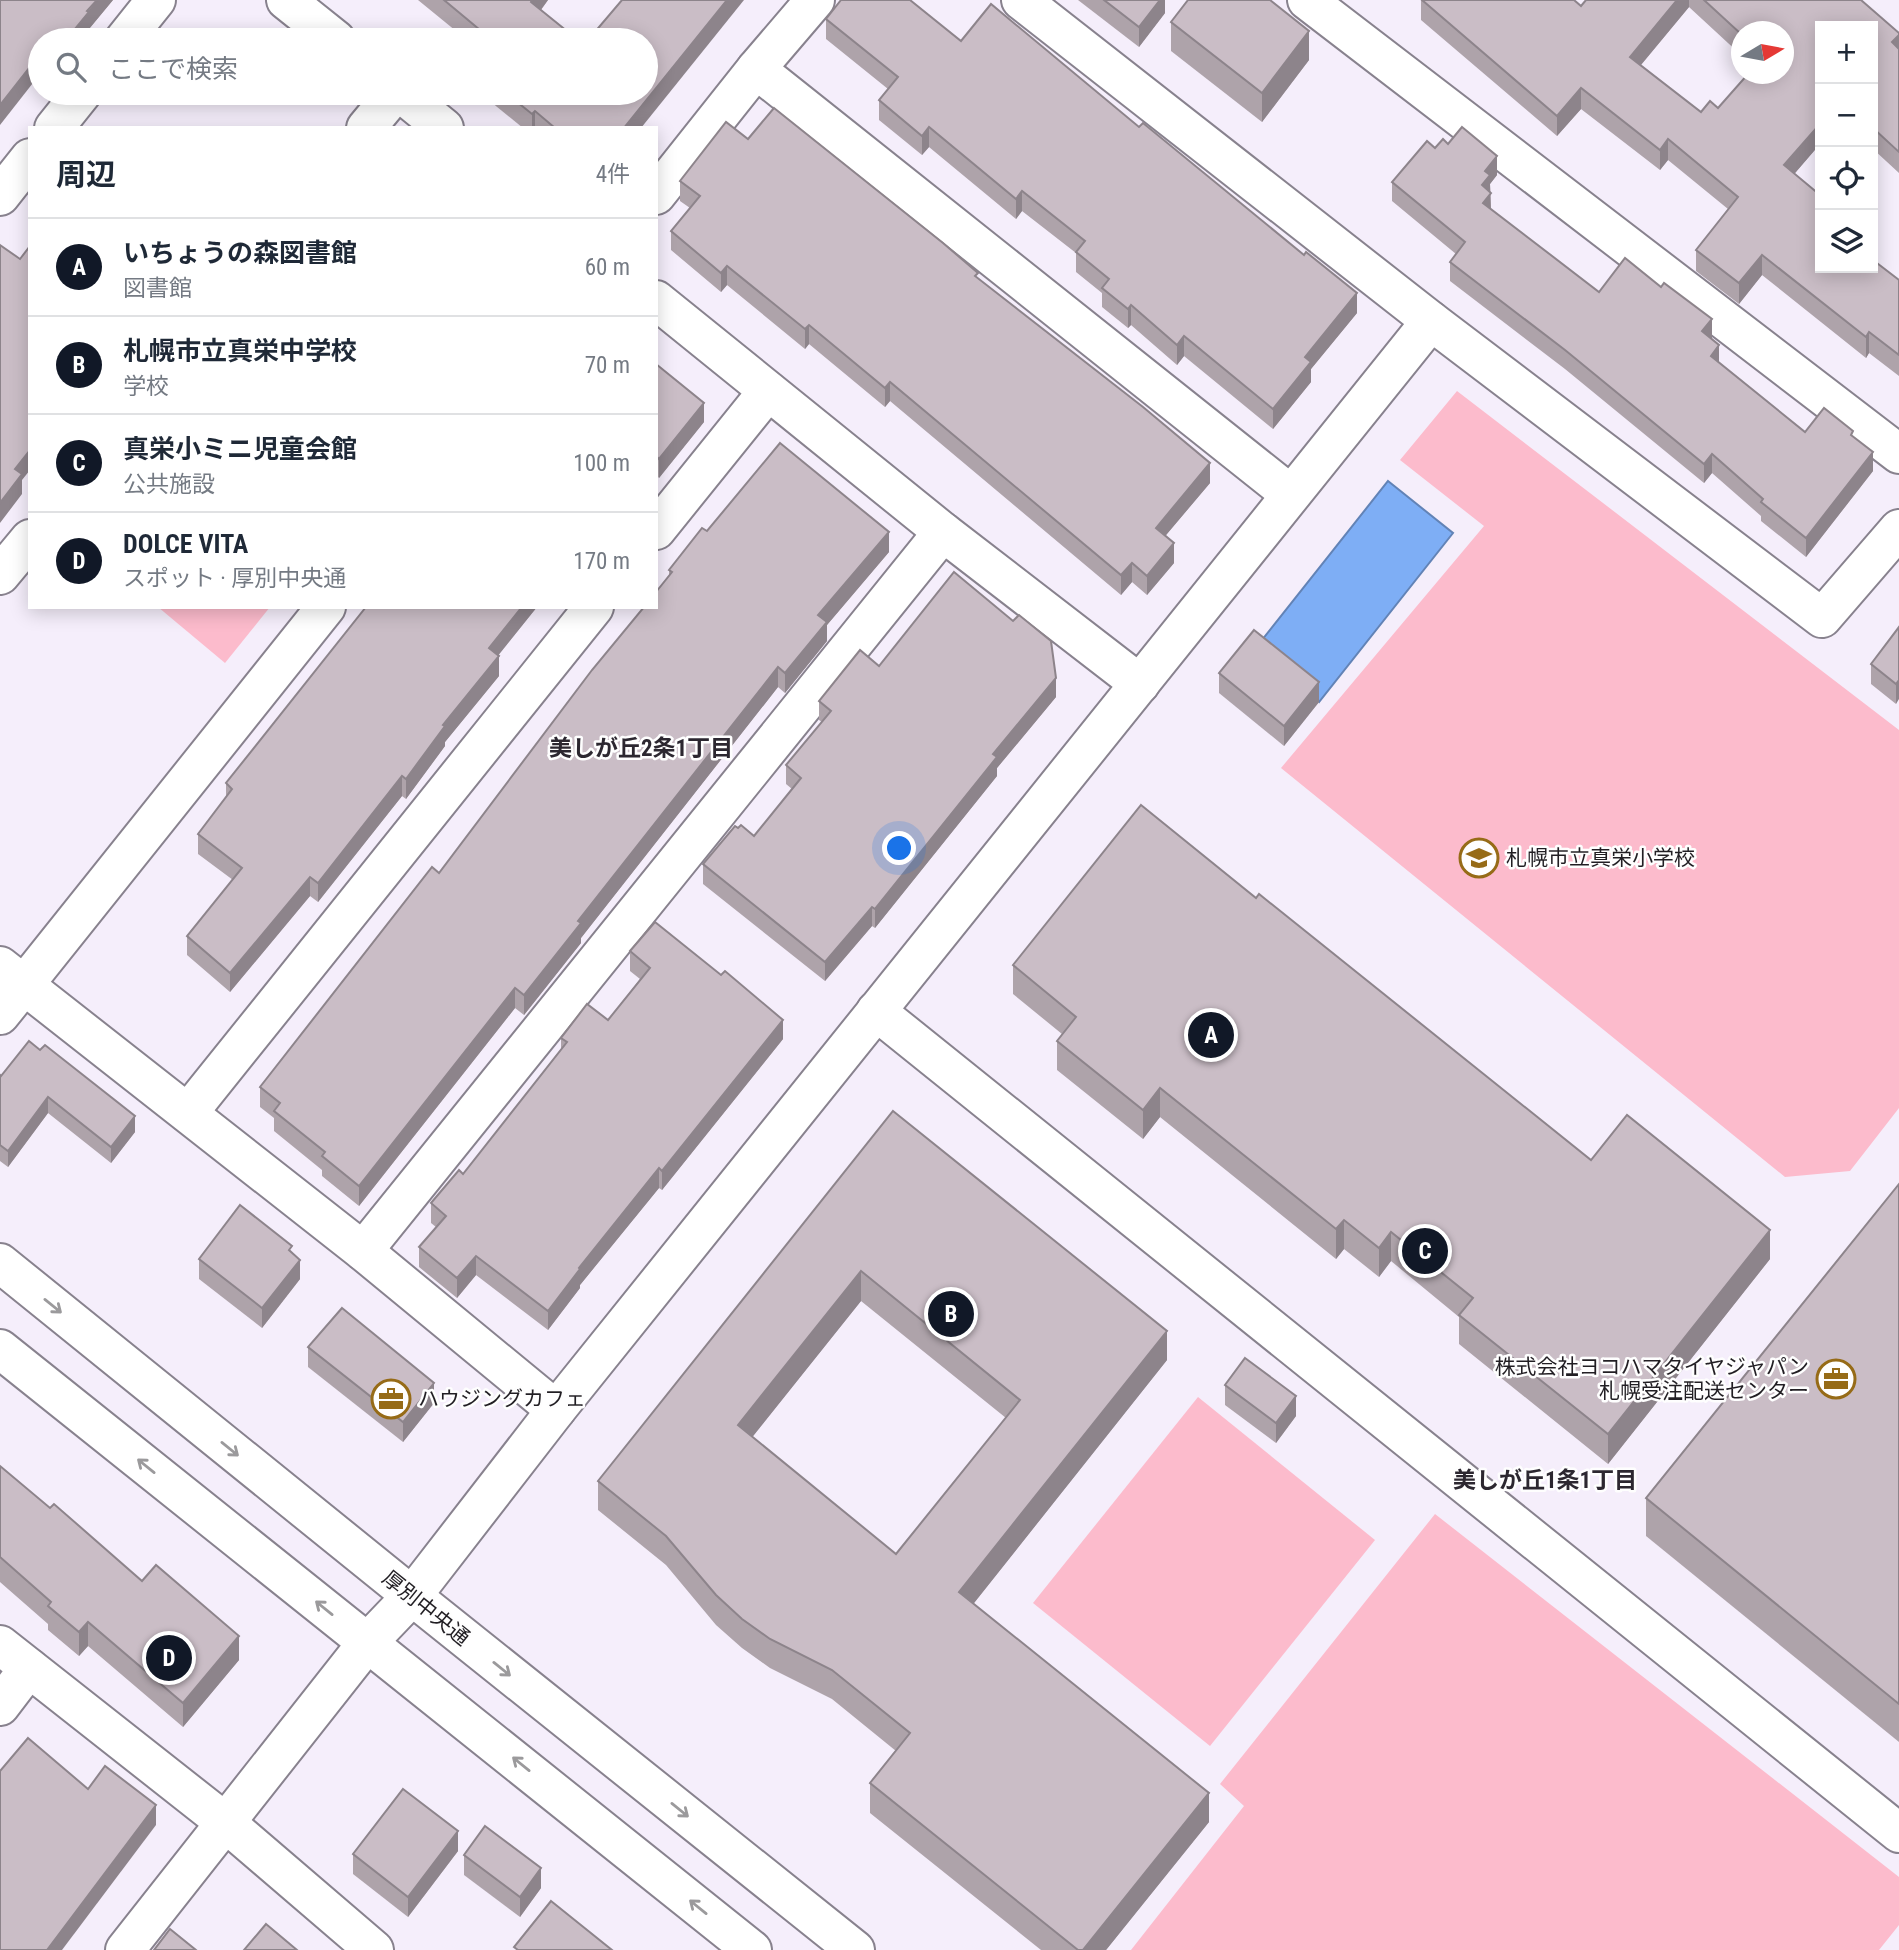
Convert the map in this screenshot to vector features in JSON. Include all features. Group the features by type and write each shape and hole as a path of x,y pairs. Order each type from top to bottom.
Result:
{"street":[{"path":"134,28 156,0"},
{"path":"286,0 321,28"},
{"path":"658,192 756,69 815,0"},
{"path":"1021,0 1431,321 1822,618 1899,529"},
{"path":"1307,0 1899,454"},
{"path":"756,69 1290,494"},
{"path":"56,126 72,105"},
{"path":"368,126 385,105"},
{"path":"416,105 442,126"},
{"path":"0,196 28,161"},
{"path":"658,302 943,532 1140,684"},
{"path":"125,1950 367,1643 412,1596 556,1410 1431,321"},
{"path":"658,528 768,391"},
{"path":"363,1251 943,532"},
{"path":"0,575 28,541"},
{"path":"0,1015 12,975 324,609"},
{"path":"188,1113 592,609"},
{"path":"12,975 363,1251 556,1410"},
{"path":"876,1011 1899,1833"},
{"name":"厚別中央通","path":"0,1263 855,1950"},
{"path":"0,1349 751,1950"},
{"path":"0,1645 226,1824 374,1950"},
{"path":"0,1706 30,1668"}],"shaded area":[{"path":"1457,391 1899,730 1899,1108 1850,1171 1785,1177 1281,768 1484,526 1400,460"},
{"path":"160,609 268,609 225,663"},
{"path":"1198,1397 1375,1540 1210,1746 1033,1603"},
{"path":"1435,1514 1899,1877 1899,1925 1879,1950 1131,1950 1244,1806 1220,1784"}],"water":[{"path":"1388,481 1453,533 1319,702 1254,650"}],"building":[{"path":"0,0 97,0 76,28 28,28 28,69 0,105"},
{"path":"444,0 532,0 531,2 563,28 478,28"},
{"path":"622,0 727,0 658,86 658,28 598,28"},
{"path":"841,0 910,0 961,41 991,4 1139,127 1143,123 1304,255 1306,252 1357,293 1305,357 1311,362 1273,409 1184,336 1177,345 1131,305 1128,309 1102,288 1109,279 1076,252 1085,241 1022,191 1016,199 929,127 922,136 879,100 898,77 826,19"},
{"path":"1104,0 1160,0 1139,27"},
{"path":"1188,0 1270,0 1309,31 1262,93 1171,22"},
{"path":"1422,0 1574,0 1581,6 1586,0 1677,0 1630,57 1701,112 1710,101 1718,108 1739,84 1794,84 1794,21 1731,21 1731,25 1704,0 1861,0 1899,33 1892,42 1899,49 1899,152 1878,133 1878,21 1815,21 1815,130 1784,165 1815,191 1815,273 1878,273 1878,264 1899,280 1899,355 1869,332 1866,337 1762,255 1739,283 1696,250 1738,197 1668,139 1660,150 1581,88 1557,116"},
{"path":"521,105 643,105 626,126 553,126 535,111 532,114"},
{"path":"774,108 943,243 978,273 975,276 1143,407 1210,463 1156,528 1174,543 1147,576 1132,563 1121,575 890,382 885,388 809,325 805,329 727,266 721,273 671,231 700,196 680,181 726,122 748,139"},
{"path":"1462,127 1497,156 1485,171 1490,175 1482,185 1491,193 1483,203 1599,292 1625,258 1661,287 1664,283 1712,319 1702,331 1719,345 1711,356 1805,432 1824,408 1853,431 1851,435 1873,452 1806,538 1761,502 1763,499 1712,454 1704,464 1565,350 1450,262 1465,242 1392,182 1427,141 1435,148 1443,139 1448,144"},
{"path":"0,245 20,259 28,249 28,453 15,469 22,474 0,503"},
{"path":"658,366 704,403 658,458"},
{"path":"780,443 889,532 818,615 827,622 785,673 778,667 578,921 581,923 524,995 515,988 359,1186 322,1156 325,1152 274,1111 280,1103 260,1087 432,867 439,873 592,670 642,609 658,609 658,590 672,572 669,570 702,528 707,531"},
{"path":"954,572 1013,621 1019,615 1051,641 1056,678 993,754 997,757 875,909 872,907 825,962 703,864 735,826 738,828 741,825 754,836 801,778 786,765 831,711 819,701 860,650 879,666"},
{"path":"364,609 520,609 489,648 499,656 443,725 445,726 406,779 402,776 318,883 310,877 230,973 187,936 242,868 198,834 232,789 226,783"},
{"path":"1899,627 1899,680 1896,684 1871,664"},
{"path":"1254,630 1319,682 1284,726 1219,673"},
{"path":"1141,805 1256,898 1259,894 1591,1160 1627,1115 1770,1230 1608,1434 1459,1315 1473,1298 1391,1232 1379,1248 1344,1220 1336,1229 1160,1088 1143,1110 1057,1041 1076,1017 1013,965"},
{"path":"655,922 721,975 725,971 783,1020 662,1171 659,1168 548,1311 476,1256 457,1278 419,1247 446,1216 431,1203 459,1170 463,1174 567,1042 561,1038 587,1004 608,1020 650,968 630,951"},
{"path":"29,1041 40,1050 45,1045 135,1116 111,1147 48,1097 8,1151 0,1145 0,1075"},
{"path":"893,1111 1167,1331 959,1592 1209,1793 1083,1950 1078,1950 870,1783 910,1733 832,1670 770,1639 742,1619 716,1595 666,1536 598,1481","holes":["861,1271 1020,1400 896,1554 738,1425"]},
{"name":"株式会社ヨコハマタイヤジャパン 札幌受注配送センター","path":"1899,1184 1899,1704 1646,1498"},
{"path":"240,1205 292,1246 289,1250 300,1260 262,1308 199,1259"},
{"path":"342,1308 434,1383 403,1422 308,1347"},
{"path":"1245,1358 1296,1396 1276,1423 1225,1385"},
{"path":"0,1466 50,1508 54,1504 142,1581 156,1565 239,1636 183,1703 88,1622 79,1632 48,1606 51,1602 0,1557"},
{"path":"28,1738 88,1789 105,1766 156,1805 47,1950 0,1950 0,1771"},
{"path":"403,1789 458,1831 408,1897 353,1854"},
{"path":"485,1826 541,1868 520,1897 464,1855"},
{"path":"551,1901 612,1950 518,1950 514,1947"},
{"path":"266,1924 297,1950 244,1950"},
{"path":"170,1929 196,1950 154,1950"}],"place":[{"name":"札幌市立真栄小学校","path":"1479,858"},
{"name":"いちょうの森図書館","path":"1211,1035"},
{"name":"真栄小ミニ児童会館","path":"1425,1251"},
{"name":"札幌市立真栄中学校","path":"951,1314"},
{"name":"株式会社ヨコハマタイヤジャパン 札幌受注配送センター","path":"1836,1379"},
{"name":"ハウジングカフェ","path":"391,1399"},
{"name":"DOLCE VITA","path":"169,1658"}],"district":[{"name":"美しが丘2条1丁目","path":"641,748"},
{"name":"美しが丘1条1丁目","path":"1545,1480"}]}
